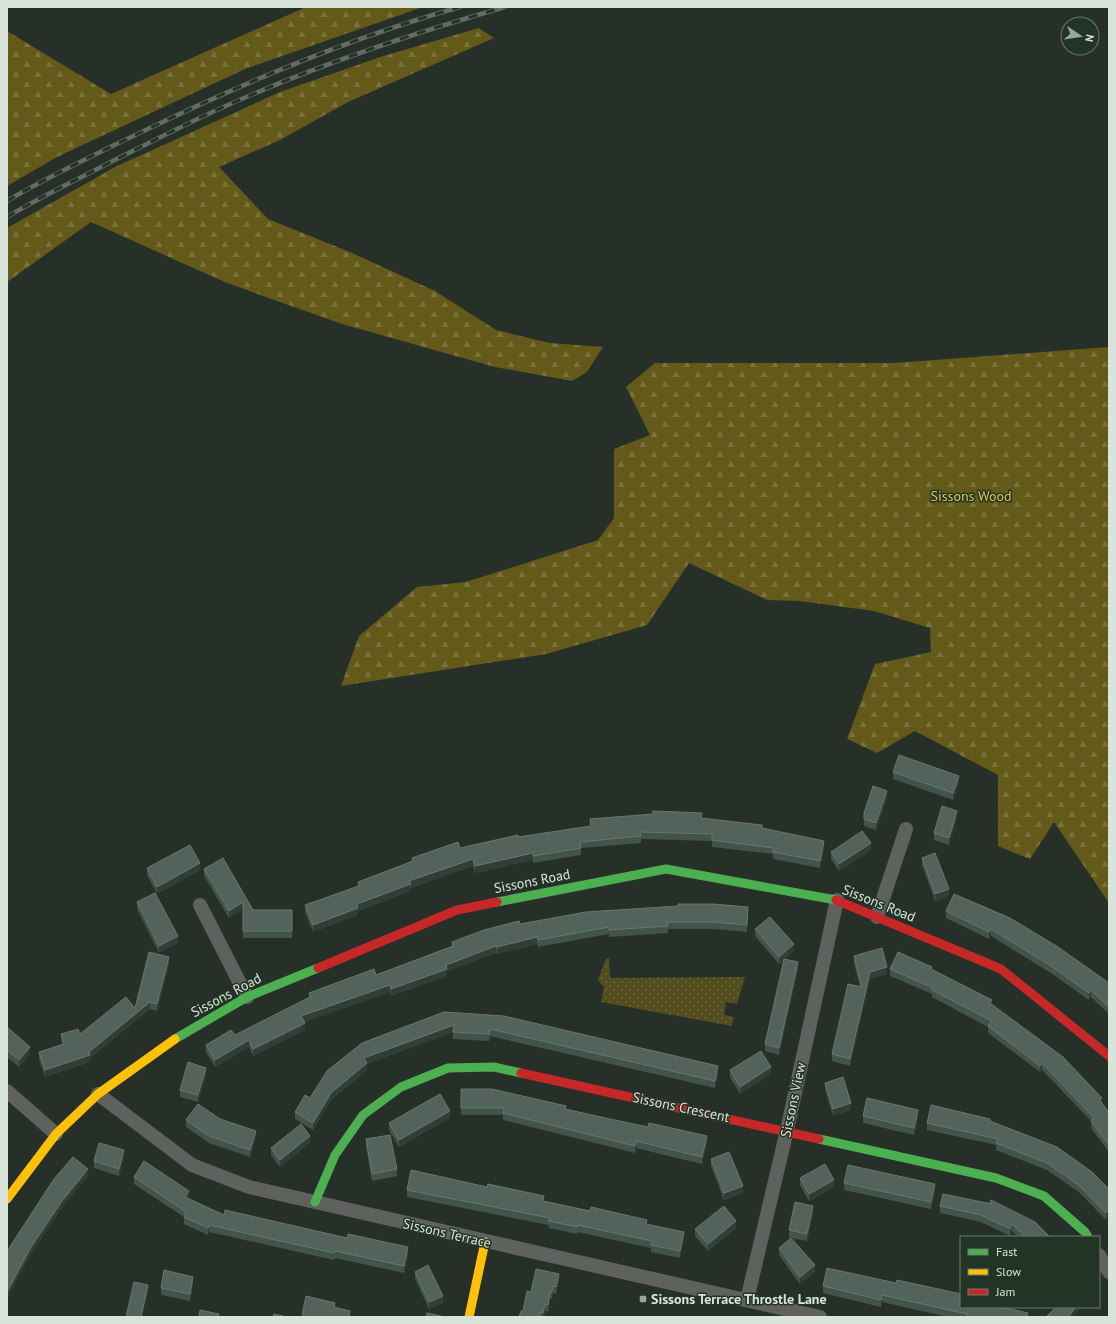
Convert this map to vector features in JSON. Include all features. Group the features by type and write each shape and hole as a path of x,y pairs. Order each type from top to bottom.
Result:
{"street":[{"path":"877,917 906,829"},
{"name":"Sissons Road","path":"7,1199 56,1134 98,1094 173,1040 247,997 457,910 666,869 837,900 1001,969 1109,1056"},
{"name":"Sissons View","path":"747,1300 787,1130 837,900"},
{"path":"200,905 247,997"},
{"name":"Sissons Crescent","path":"315,1202 335,1154 363,1115 401,1087 448,1068 494,1067 787,1130 996,1178 1044,1196 1085,1232 1087,1236"},
{"path":"7,1091 56,1134"},
{"name":"Sissons Terrace","path":"98,1094 192,1165 248,1187 820,1317"},
{"path":"469,1317 485,1242"},
{"path":"1100,1257 1109,1272"}],"shaded area":[{"path":"609,958 610,978 745,977 737,1004 726,1002 724,1015 734,1017 732,1026 601,1002 604,987 598,980 606,959"}],"green space":[{"path":"306,7 423,7 245,69 57,157 7,186 7,31 111,94"},
{"path":"479,28 494,38 348,102 280,140 219,167 268,219 352,253 435,291 496,330 550,343 603,347 587,372 572,381 495,367 342,324 227,283 91,222 7,282 7,228 115,167 280,92 380,57"},
{"name":"Sissons Wood","path":"1109,347 1109,903 1054,822 1030,859 998,846 998,775 915,731 877,753 847,739 875,664 931,652 930,628 874,611 800,601 767,600 689,563 647,625 546,654 341,686 359,636 417,587 466,582 598,540 614,518 614,449 650,435 626,387 655,363 894,363"}],"building":[{"path":"899,755 959,776 953,793 893,772"},
{"path":"873,786 887,791 876,823 864,819 864,813"},
{"path":"942,806 957,811 949,838 934,833"},
{"path":"653,811 702,813 701,818 762,825 762,828 824,841 820,861 773,852 773,848 712,840 712,834 640,832 641,836 580,842 581,848 533,856 533,853 475,866 473,859 409,881 411,884 357,904 358,908 313,925 305,905 359,886 358,882 413,861 412,858 458,842 460,848 518,835 518,837 591,826 590,819 653,814"},
{"path":"862,831 871,843 839,864 831,852"},
{"path":"190,845 200,863 157,887 147,868"},
{"path":"935,853 949,889 935,894 922,858"},
{"path":"223,858 253,910 292,910 292,931 243,931 243,902 229,911 204,869"},
{"path":"155,893 178,936 159,946 137,902"},
{"path":"954,894 1010,918 1058,947 1109,983 1109,1007 1091,990 1089,993 1051,966 991,929 989,932 946,911"},
{"path":"678,904 713,904 748,907 747,925 713,922 667,922 668,926 609,930 609,927 538,940 537,937 496,946 446,965 447,969 391,989 390,985 301,1016 305,1023 253,1049 249,1040 215,1060 206,1045 231,1030 235,1035 310,997 309,993 374,969 376,975 453,946 452,942 484,930 519,921 520,924 586,912 678,906"},
{"path":"770,917 794,944 779,957 755,929"},
{"path":"882,948 887,967 870,972 850,1059 832,1054 848,984 862,987 854,956"},
{"path":"149,952 169,957 157,1004 150,1002 89,1052 90,1055 45,1070 39,1052 64,1044 61,1034 78,1029 80,1034 126,997 135,1008"},
{"path":"898,952 932,967 931,969 992,1000 990,1003 1063,1057 1102,1098 1100,1100 1109,1113 1109,1145 1091,1121 1094,1118 1042,1063 1040,1066 988,1026 992,1021 932,990 933,988 890,969"},
{"path":"784,959 798,962 779,1048 765,1044"},
{"path":"444,1012 504,1016 718,1066 715,1081 490,1029 489,1034 453,1032 454,1025 364,1058 367,1063 331,1093 313,1123 295,1112 305,1095 310,1098 327,1071 362,1043"},
{"path":"7,1027 30,1047 19,1060 7,1050"},
{"path":"761,1051 771,1067 740,1087 730,1070"},
{"path":"188,1062 206,1068 198,1095 180,1090"},
{"path":"843,1077 851,1103 833,1109 825,1083"},
{"path":"461,1089 492,1089 566,1106 565,1109 610,1119 648,1127 649,1123 707,1136 702,1157 636,1141 635,1146 503,1113 504,1108 461,1108"},
{"path":"440,1094 450,1111 399,1140 389,1123"},
{"path":"867,1098 918,1110 914,1128 863,1116"},
{"path":"198,1104 220,1119 256,1131 250,1150 209,1136 186,1120"},
{"path":"931,1105 990,1119 990,1121 1057,1147 1092,1172 1109,1189 1109,1210 1106,1213 1080,1186 1047,1163 996,1143 998,1139 927,1123"},
{"path":"301,1124 310,1136 280,1160 271,1148"},
{"path":"390,1135 397,1169 372,1174 366,1139"},
{"path":"99,1143 124,1150 119,1169 94,1161"},
{"path":"729,1152 743,1186 724,1193 711,1159"},
{"path":"73,1157 88,1169 62,1201 31,1247 7,1292 7,1253 54,1179"},
{"path":"144,1161 189,1191 185,1197 224,1215 225,1210 347,1238 348,1234 408,1247 404,1266 335,1251 334,1253 209,1225 208,1228 184,1217 186,1212 134,1177"},
{"path":"825,1164 834,1180 809,1194 800,1178"},
{"path":"848,1165 935,1184 931,1202 844,1183"},
{"path":"411,1170 487,1187 488,1184 544,1196 543,1201 590,1211 591,1207 647,1220 646,1224 684,1232 680,1251 651,1245 652,1241 577,1225 577,1227 549,1221 550,1218 407,1190"},
{"path":"943,1194 992,1204 990,1202 991,1200 1035,1222 1049,1236 1024,1236 1012,1224 1010,1229 981,1215 940,1206"},
{"path":"795,1202 813,1206 807,1234 789,1230"},
{"path":"724,1206 736,1221 708,1244 695,1229"},
{"path":"791,1238 815,1265 800,1277 779,1248"},
{"path":"428,1265 443,1296 429,1302 415,1272"},
{"path":"827,1268 896,1283 897,1280 960,1294 960,1308 1006,1308 1028,1313 1027,1317 967,1317 967,1314 882,1295 881,1300 823,1286"},
{"path":"536,1269 559,1274 556,1287 553,1286 552,1292 550,1292 548,1305 545,1304 543,1313 540,1312 539,1317 519,1317 521,1311 523,1311 527,1291 531,1292"},
{"path":"164,1270 193,1277 190,1294 161,1288"},
{"path":"134,1282 148,1285 141,1317 126,1317"},
{"path":"306,1296 335,1303 334,1307 350,1311 349,1317 310,1317 302,1315"},
{"path":"1055,1308 1075,1308 1068,1317 1047,1316"},
{"path":"200,1310 219,1314 218,1317 199,1317"},
{"path":"427,1313 441,1316 441,1317 426,1317"},
{"path":"274,1314 287,1317 273,1317"}],"railway":[{"path":"7,201 114,145 226,93 341,46 460,7"},
{"path":"7,217 57,189 172,131 270,87 336,61 437,27 505,7"}],"traffic: fast":[{"path":"497,902 666,869 836,900"},
{"path":"175,1039 247,997 318,968"},
{"path":"315,1202 335,1155 363,1115 401,1087 448,1068 494,1067 521,1073"},
{"path":"819,1139 996,1178 1044,1196 1085,1232 1087,1236"}],"traffic: slow":[{"path":"7,1199 56,1134 98,1094 175,1039"},
{"path":"469,1317 485,1242"}],"traffic: jam":[{"path":"836,900 1001,969 1109,1056"},
{"path":"318,968 457,910 497,902"},
{"path":"521,1073 819,1139"}],"place":[{"name":"Sissons Terrace Throstle Lane","path":"643,1299"}]}
